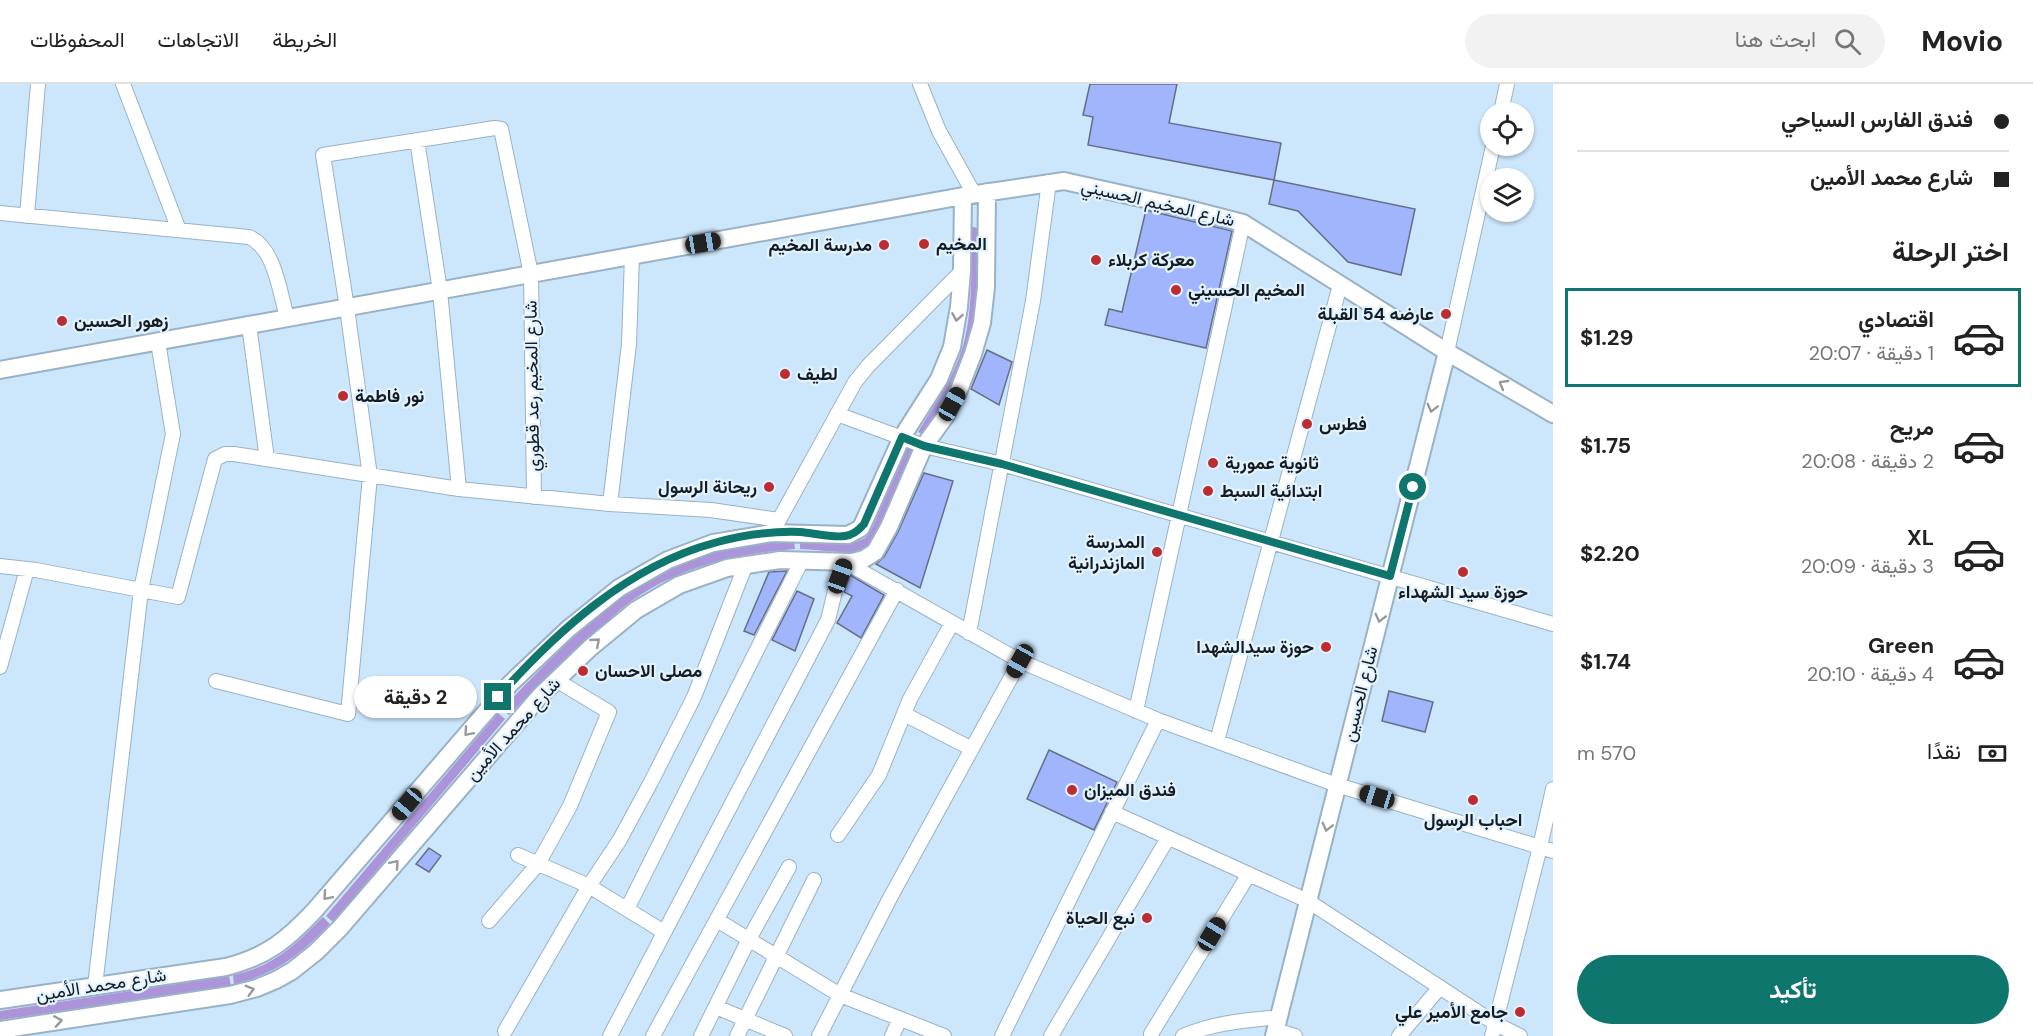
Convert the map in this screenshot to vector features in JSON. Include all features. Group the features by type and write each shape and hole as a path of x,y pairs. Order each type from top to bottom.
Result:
{"main road":[{"name":"شارع المخيم الحسيني","path":"0,370 975,194 1064,181 1243,223 1447,352 1553,414"},
{"name":"شارع محمد الأمين","path":"0,1000 226,967 260,956 296,930 510,684 543,651 595,606 643,572 713,543 775,526 843,536 858,531 864,524 902,437 931,393 947,362 956,323 975,194"},
{"name":"شارع محمد الأمين","path":"0,1030 230,995 265,985 292,971 316,952 340,928 525,712 616,625 656,597 701,576 747,564 802,560 845,562 864,559 875,552 881,544 924,446 945,417 959,390 978,338 986,287 975,194"},
{"name":"شارع الحسين","path":"1272,1028 1308,902 1447,352"}],"street":[{"path":"27,216 38,84"},
{"path":"123,84 179,230"},
{"path":"920,84 939,131 975,194"},
{"path":"1503,102 1507,84"},
{"name":"شارع المخيم رعد قطوري","path":"417,140 501,129 531,274 534,497"},
{"path":"216,681 348,714 370,476 323,155 417,140 440,291 459,489"},
{"path":"1447,352 1491,156"},
{"path":"969,633 1033,301 1049,182"},
{"path":"0,213 243,235 260,243 270,258 287,318"},
{"path":"1136,711 1243,223"},
{"path":"610,504 629,344 632,256"},
{"path":"0,566 178,597 215,459 225,454 459,489 610,504 711,510 775,526 855,382 962,271"},
{"path":"1217,741 1340,285"},
{"path":"249,325 267,459"},
{"path":"95,986 141,590 173,434 158,342"},
{"path":"837,414 924,446 1002,464 1553,624"},
{"path":"627,909 802,560"},
{"path":"610,1036 828,620 845,562 1020,661 1158,720 1338,784 1547,849"},
{"path":"505,1031 589,886 619,842 694,697 747,564"},
{"path":"0,667 27,569"},
{"path":"654,1036 897,590"},
{"path":"838,835 879,775 904,714 952,623"},
{"path":"819,1036 1020,661"},
{"path":"489,921 538,864 570,806 609,712 556,680"},
{"path":"904,714 972,749"},
{"path":"1002,1036 1158,720"},
{"path":"1494,1030 1547,849 1553,789"},
{"path":"1112,812 1308,902 1440,987 1494,1030 1520,1036"},
{"path":"1051,1036 1168,838"},
{"path":"518,855 589,886 664,932"},
{"path":"701,1036 749,939 789,867"},
{"path":"1152,1036 1151,1034 1248,874"},
{"path":"737,1036 814,880"},
{"path":"717,920 840,995 944,1036"},
{"path":"1399,1036 1440,987"},
{"path":"716,1007 785,1036"},
{"path":"892,1036 900,1019"},
{"path":"1183,1036 1204,1027 1222,1023 1272,1028 1295,1036"}],"shaded area":[{"path":"972,227 978,228 975,327 968,352 957,377 924,435 918,432 957,363 968,325"},
{"path":"908,446 915,449 878,532 865,549 843,552 800,549 800,541 853,543 865,538 873,526"},
{"path":"794,541 795,549 735,557 696,568 659,584 614,615 509,715 502,709 578,633 642,582 665,569 711,552 762,543"},
{"path":"498,713 505,719 333,922 326,916"},
{"path":"323,917 330,924 298,954 276,968 234,985 233,975 272,961 293,946"},
{"path":"229,976 231,986 0,1020 0,1011"}],"building":[{"path":"1090,84 1177,84 1169,123 1281,143 1274,180 1088,145 1093,117 1083,115"},
{"path":"1274,180 1415,209 1401,275 1348,262 1298,211 1269,204"},
{"name":"المخيم الحسيني","path":"1146,210 1232,231 1206,348 1105,325 1109,309 1122,312"},
{"path":"987,350 1012,362 999,405 971,389"},
{"path":"924,473 953,481 920,588 876,564 884,557 898,532"},
{"path":"787,571 754,635 744,631 769,572"},
{"path":"850,575 884,595 861,638 837,623 852,596 844,592"},
{"path":"797,591 814,599 795,651 772,640"},
{"path":"1389,691 1433,702 1425,732 1382,721"},
{"name":"فندق الميزان","path":"1049,750 1117,782 1094,830 1027,799"},
{"path":"429,848 441,856 429,872 416,864"}],"place":[{"name":"المخيم","path":"924,244"},
{"name":"مدرسة المخيم","path":"884,245"},
{"name":"معركة كربلاء","path":"1096,260"},
{"name":"المخيم الحسيني","path":"1176,290"},
{"name":"عارضه 54 القبلة","path":"1446,314"},
{"name":"زهور الحسين","path":"62,321"},
{"name":"لطيف","path":"785,374"},
{"name":"نور فاطمة","path":"343,396"},
{"name":"فطرس","path":"1307,424"},
{"name":"ثانوية عمورية","path":"1213,463"},
{"name":"ريحانة الرسول","path":"769,487"},
{"name":"ابتدائية السبط","path":"1208,491"},
{"name":"المدرسة المازندرانية","path":"1157,552"},
{"name":"حوزة سيد الشهداء","path":"1463,572"},
{"name":"حوزة سيدالشهدا","path":"1326,647"},
{"name":"مصلى الاحسان","path":"583,671"},
{"name":"فندق الميزان","path":"1072,790"},
{"name":"احباب الرسول","path":"1473,800"},
{"name":"نبع الحياة","path":"1147,918"},
{"name":"جامع الأمير علي","path":"1520,1012"}],"route":[{"path":"498,697 543,651 595,606 643,572 668,560 713,543 752,535 794,532 843,536 854,534 864,524 902,437 924,446 1002,464 1390,576 1413,487"}]}
